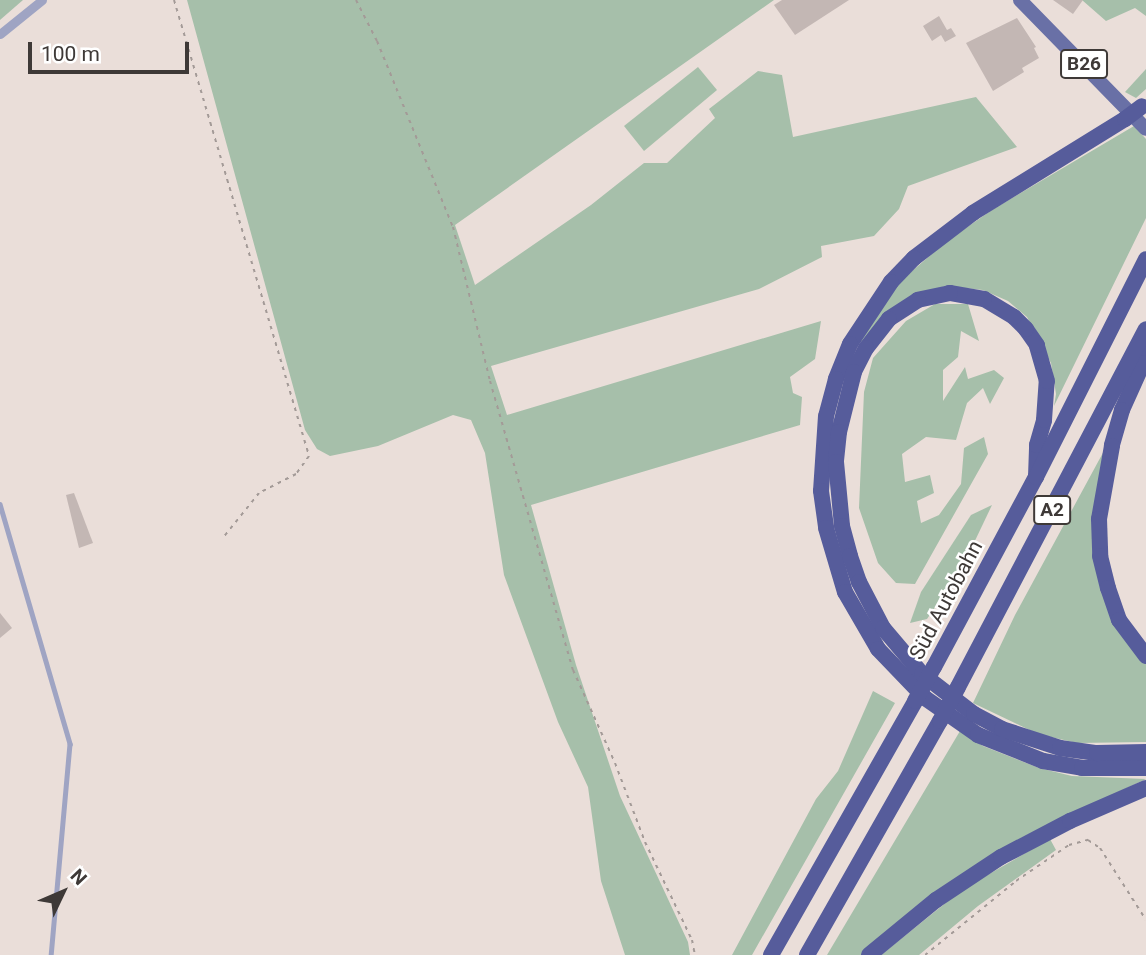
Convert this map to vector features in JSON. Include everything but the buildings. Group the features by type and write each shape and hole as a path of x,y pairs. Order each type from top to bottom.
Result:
{"highway":[{"path":"1144,104 1125,119 973,214 914,258 891,282 850,344 836,379 826,416 821,491 826,528 845,592 878,649 925,698 978,735 1043,761 1082,768 1146,768"},
{"name":"Süd Autobahn","path":"771,955 934,667 1036,477 1146,259"},
{"path":"1036,477 1037,445 1044,420 1047,381 1037,345 1026,329 1014,317 984,299 950,293 918,300 889,319 866,348 854,372 839,432 836,461 842,526 850,556 859,582 883,628 922,674 974,714 1002,729 1060,748 1097,753 1146,751"},
{"path":"1145,331 1143,363 1122,410 1112,446 1099,519 1100,556 1108,588 1119,620 1146,656"},
{"name":"A2","path":"807,955 940,721 1145,331"},
{"path":"869,955 936,900 1001,857 1070,821 1146,788"}],"main road":[{"name":"B26","path":"1020,0 1146,129"}],"street":[{"path":"0,34 42,0"}],"lane":[{"path":"0,504 70,744 51,955"}],"path":[{"path":"174,0 309,456 296,474 260,493 222,539"},
{"path":"356,0 377,41 453,227 490,381 573,670 615,763 645,842 692,940 695,955"},
{"path":"925,955 1016,881 1069,845 1088,840 1100,848 1146,919"}],"green space":[{"path":"0,0 23,0 0,20"},
{"path":"187,0 774,0 455,225 475,285 591,205 644,163 667,163 715,118 709,109 758,71 782,75 793,137 976,97 1017,147 908,186 899,209 874,236 821,246 822,257 759,289 491,366 507,415 821,321 815,359 790,377 793,393 802,397 800,425 531,505 576,665 620,796 688,942 690,955 625,955 601,881 588,787 558,722 504,575 485,453 471,420 453,415 378,446 330,456 317,449 305,430"},
{"path":"1082,0 1146,0 1146,16 1135,8 1106,21"},
{"path":"698,67 717,90 644,151 624,126"},
{"path":"1146,69 1146,89 1136,98 1125,92"},
{"path":"1134,126 1146,139 1146,218 1054,406 1056,394 1051,363 1027,317 1008,301 983,290 946,286 913,295 864,342 859,341 874,313 904,278 947,241 992,210"},
{"path":"935,304 968,304 979,341 961,331 958,357 943,370 943,401 965,367 968,379 994,370 1004,378 990,404 983,388 967,403 956,440 926,437 902,454 905,482 930,475 934,493 917,501 921,523 939,515 961,484 964,448 984,437 988,454 915,584 896,583 878,563 859,508 864,392 873,358 906,321"},
{"path":"1105,449 1096,561 1146,662 1146,742 1077,743 1038,734 973,703 1015,615"},
{"path":"992,505 962,568 927,619 910,623 921,592 971,515"},
{"path":"873,691 895,703 752,955 732,955 816,799 838,771"},
{"path":"960,731 983,746 1039,768 1072,776 1146,779 1021,838 862,955 827,955"},
{"path":"1050,839 1056,850 978,906 919,955 881,955 963,889"}]}
